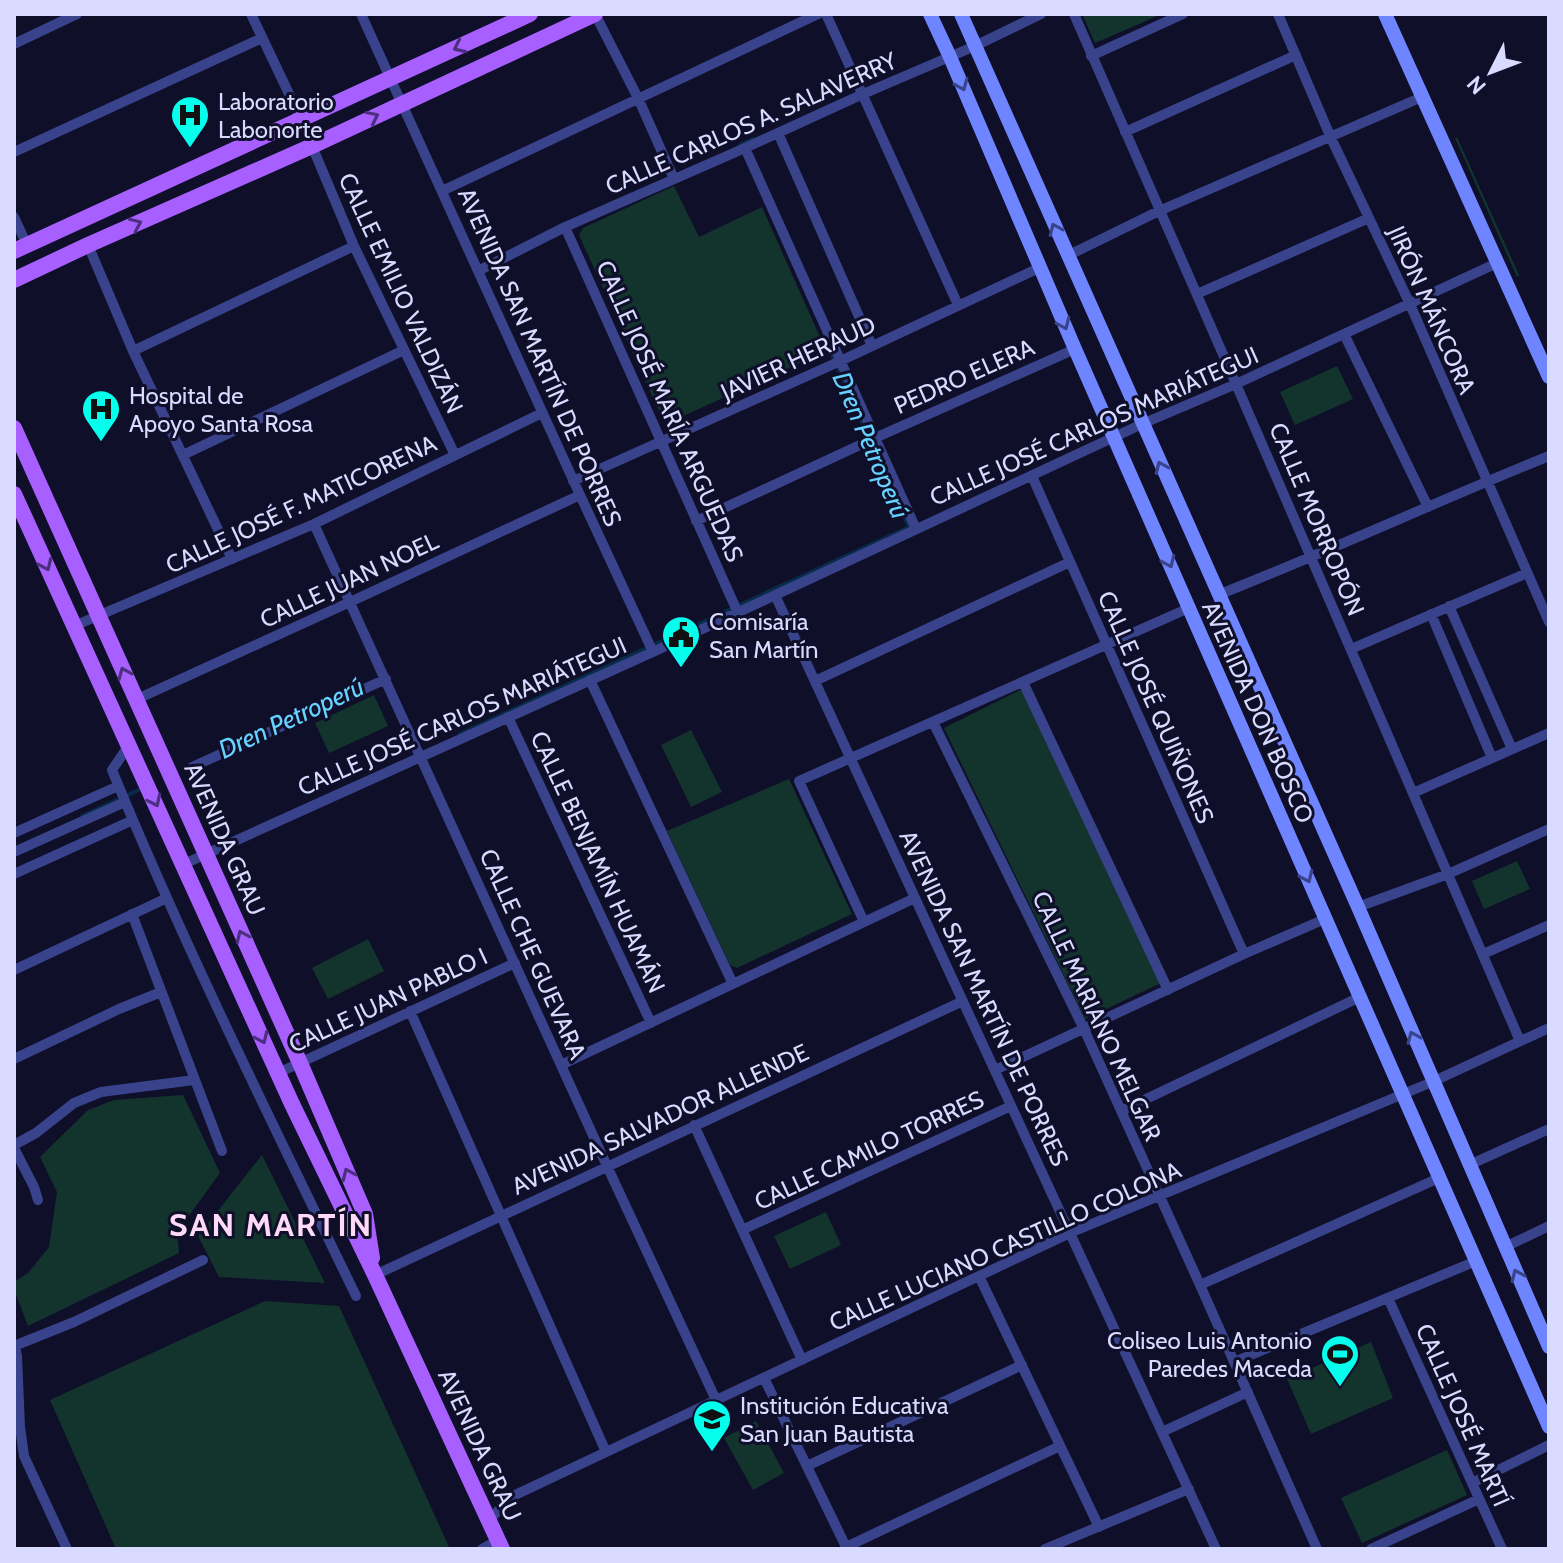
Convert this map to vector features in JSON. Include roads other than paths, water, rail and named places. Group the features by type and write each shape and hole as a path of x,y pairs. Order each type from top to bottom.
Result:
{"main road":[{"path":"20,248 530,14"},
{"path":"14,280 595,14"},
{"name":"AVENIDA GRAU","path":"14,428 365,1214 375,1275"},
{"name":"AVENIDA GRAU","path":"14,494 278,1073 500,1544"}],"street":[{"path":"14,44 77,14"},
{"path":"251,14 301,119"},
{"name":"AVENIDA SAN MARTÍN DE PORRES","path":"361,14 653,652"},
{"path":"595,14 638,98 674,179"},
{"path":"442,191 818,14"},
{"path":"826,14 958,305"},
{"name":"AVENIDA DON BOSCO","path":"930,14 1549,1427"},
{"name":"AVENIDA DON BOSCO","path":"961,14 1358,907 1549,1347"},
{"name":"CALLE CARLOS A. SALAVERRY","path":"478,271 565,227 1041,14"},
{"name":"CALLE MORROPÓN","path":"1074,14 1520,1041"},
{"path":"1091,56 1183,14"},
{"name":"JIRÓN MÁNCORA","path":"1278,14 1331,138 1409,302 1549,622"},
{"path":"1385,14 1549,377"},
{"path":"14,152 262,38"},
{"path":"1125,132 1296,55"},
{"path":"1067,256 1159,211 1422,97"},
{"path":"778,133 872,346"},
{"name":"CALLE EMILIO VALDIZÁN","path":"312,146 354,246 455,455"},
{"path":"745,148 916,529"},
{"path":"14,217 20,248"},
{"path":"1197,294 1369,218"},
{"name":"CALLE JOSÉ MARÍA ARGUEDAS","path":"565,227 738,613"},
{"path":"88,245 133,351 232,559"},
{"path":"133,351 354,246"},
{"name":"CALLE JOSÉ CARLOS MARIÁTEGUI","path":"184,864 653,652 1497,263"},
{"name":"JAVIER HERAUD","path":"573,481 1039,268"},
{"path":"1344,334 1428,507"},
{"name":"PEDRO ELERA","path":"696,521 1075,349"},
{"path":"183,455 404,350"},
{"name":"CALLE JOSÉ F. MATICORENA","path":"74,626 314,524 542,413"},
{"path":"1218,595 1549,456"},
{"name":"CALLE JOSÉ QUIÑONES","path":"1032,476 1244,954"},
{"name":"CALLE JUAN NOEL","path":"135,700 580,495"},
{"name":"CALLE CHE GUEVARA","path":"314,524 716,1400"},
{"path":"815,681 1070,562"},
{"path":"1351,649 1527,573"},
{"name":"AVENIDA SAN MARTÍN DE PORRES","path":"775,595 1216,1549"},
{"path":"1449,606 1512,749"},
{"path":"864,922 799,781 1189,608"},
{"path":"1431,614 1492,758"},
{"path":"192,767 386,679"},
{"path":"590,680 733,984"},
{"path":"1023,682 1168,990"},
{"name":"CALLE BENJAMÍN HUAMÁN","path":"508,717 651,1023"},
{"name":"CALLE MARIANO MELGAR","path":"933,722 1084,1029 1317,1549"},
{"path":"1413,793 1549,733"},
{"path":"129,745 112,770 118,786 167,898 356,1296"},
{"path":"14,833 118,786"},
{"path":"14,852 125,802"},
{"path":"14,874 133,820"},
{"path":"1358,907 1448,874 1549,829"},
{"path":"14,970 167,898"},
{"path":"561,1065 915,898"},
{"path":"132,914 222,1151"},
{"path":"995,1070 1325,919"},
{"path":"1483,954 1549,925"},
{"name":"CALLE JUAN PABLO I","path":"278,1073 515,963"},
{"path":"14,1059 161,992"},
{"path":"1121,1111 1360,997"},
{"name":"AVENIDA SALVADOR ALLENDE","path":"375,1275 963,1001"},
{"path":"410,1011 606,1452"},
{"name":"CALLE LUCIANO CASTILLO COLONA","path":"489,1520 513,1496 1070,1233 1432,1082 1549,1028"},
{"path":"38,1200 14,1146 74,1103 89,1096 194,1080"},
{"name":"CALLE CAMILO TORRES","path":"742,1230 1011,1106"},
{"path":"694,1125 802,1360"},
{"path":"1469,1165 1549,1129"},
{"path":"1200,1285 1439,1178"},
{"path":"1505,1247 1549,1226"},
{"path":"67,1549 24,1456 14,1345 74,1322 203,1260"},
{"path":"1234,1362 1476,1261"},
{"path":"979,1276 1099,1527"},
{"name":"CALLE JOSÉ MARTÍ","path":"1388,1298 1502,1549"},
{"path":"807,1466 1022,1365"},
{"path":"764,1378 846,1548 1060,1446"},
{"path":"1162,1432 1248,1392"},
{"path":"1472,1483 1549,1445"},
{"path":"1047,1549 1189,1489"},
{"path":"1371,1549 1479,1499"},
{"path":"482,1549 500,1544"}],"waterway":[{"name":"Dren Petroperú","path":"741,149 740,145 753,139"},
{"name":"Dren Petroperú","path":"460,734 909,527 827,344"},
{"name":"Dren Petroperú","path":"82,816 141,789"}],"place":[{"name":"Laboratorio Labonorte","path":"190,149"},
{"name":"Hospital de Apoyo Santa Rosa","path":"101,443"},
{"name":"Comisaría San Martín","path":"681,669"},
{"name":"Coliseo Luis Antonio Paredes Maceda","path":"1340,1388"},
{"name":"Institución Educativa San Juan Bautista","path":"712,1453"}],"district":[{"name":"SAN MARTÍN","path":"271,1224"}]}
